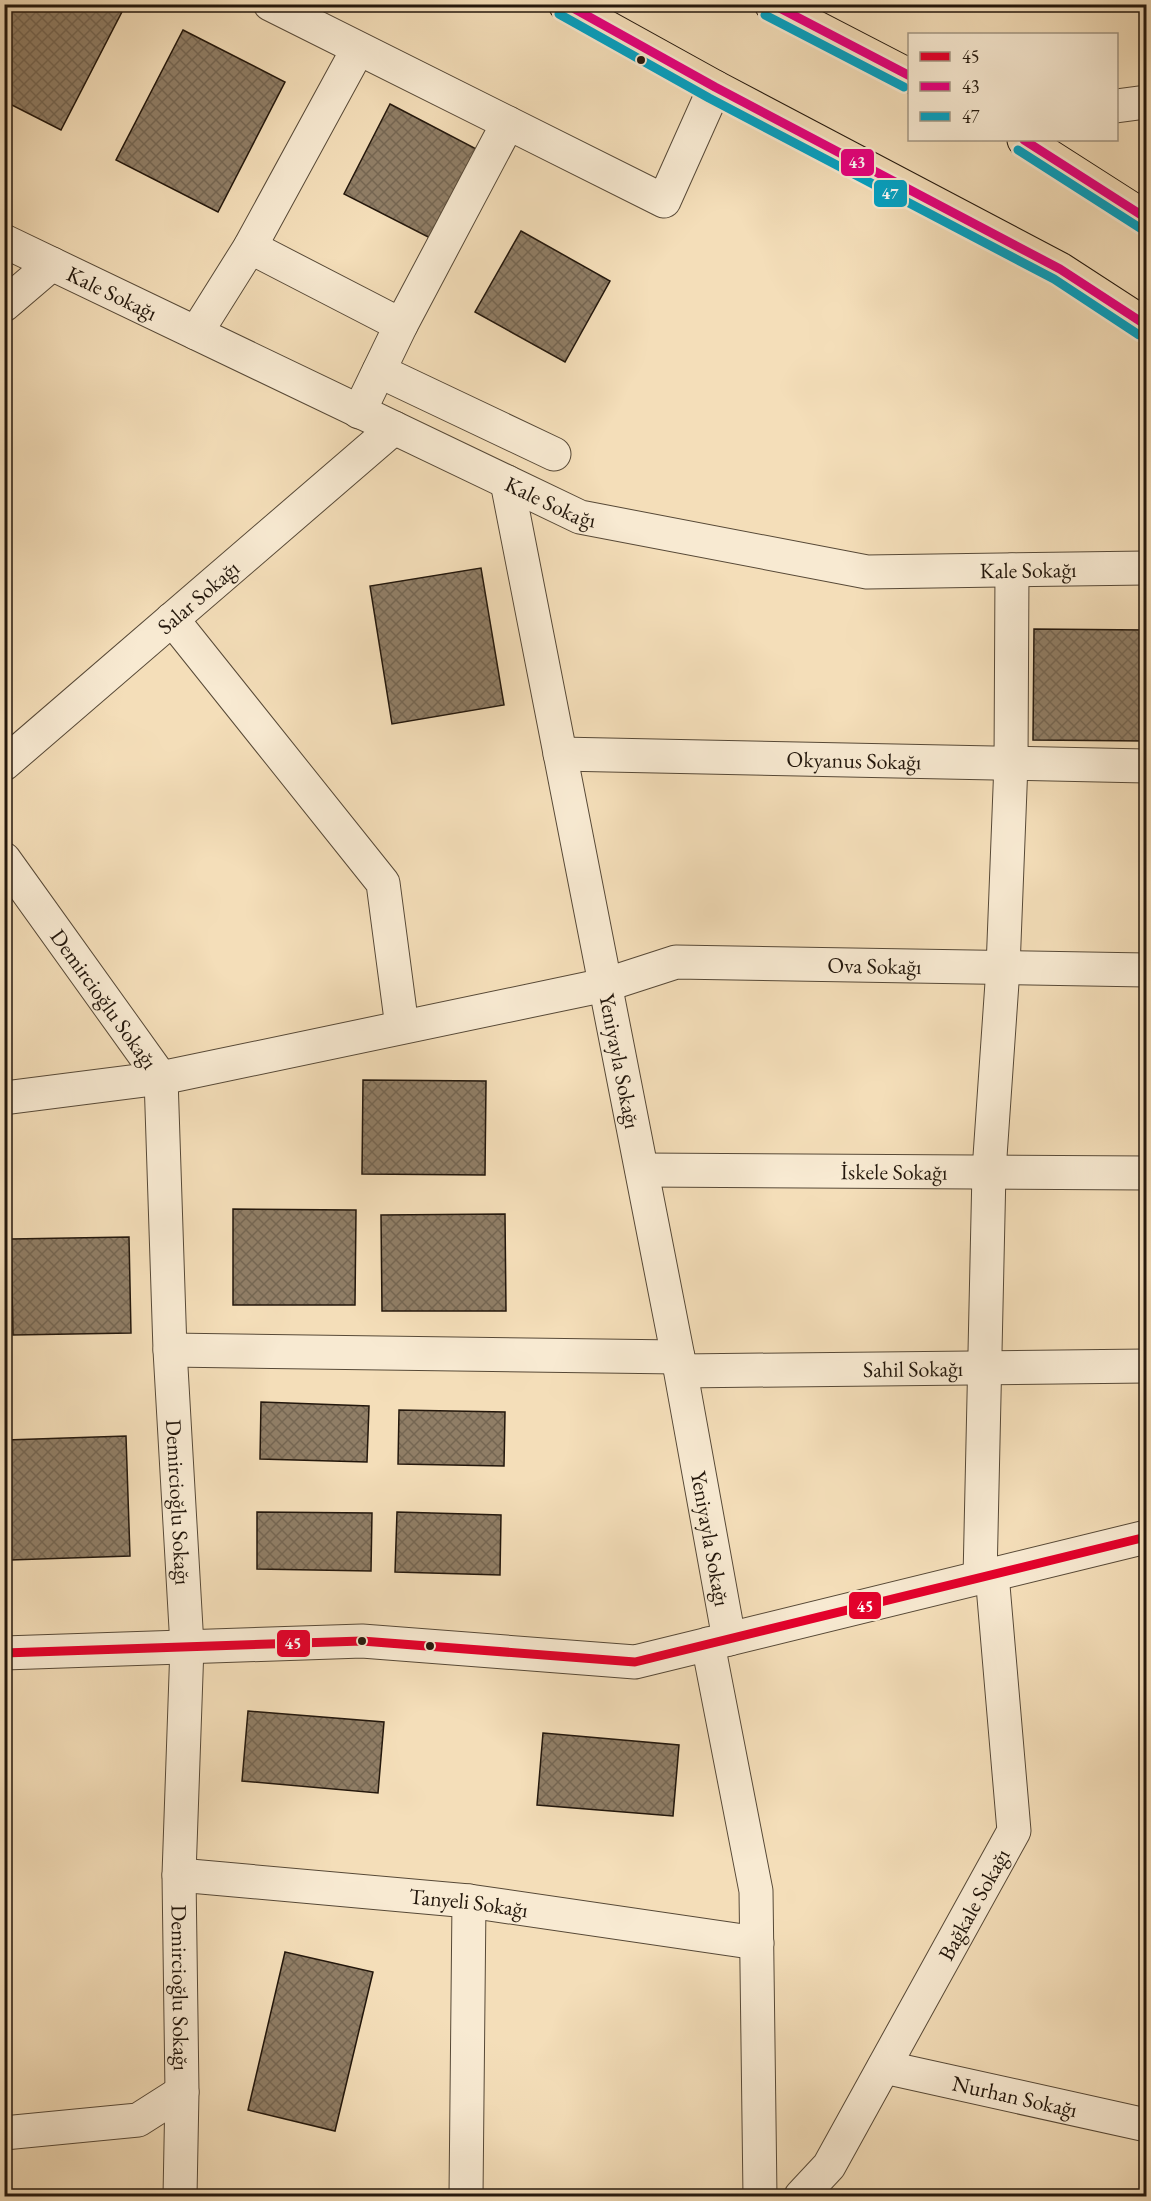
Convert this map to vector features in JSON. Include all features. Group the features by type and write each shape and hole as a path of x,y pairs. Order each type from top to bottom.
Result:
{"main road":[{"path":"566,4 715,87 1060,270 1146,325"},
{"path":"771,4 908,75"},
{"path":"1026,141 1146,218"}],"street":[{"path":"270,4 664,201 715,87"},
{"path":"196,333 250,247 358,49"},
{"path":"1118,106 1146,102"},
{"path":"359,412 508,123"},
{"name":"Kale Sokağı","path":"4,242 580,517 867,572 1146,568"},
{"path":"250,247 402,326"},
{"path":"4,305 52,264"},
{"path":"379,371 554,454"},
{"name":"Salar Sokağı","path":"4,764 394,428"},
{"name":"Yeniyayla Sokağı","path":"507,482 679,1364 756,1891 760,2196"},
{"name":"Bağkale Sokağı","path":"801,2196 829,2166 1014,1830 986,1576 985,1368 989,1171 1003,968 1011,763 1012,570"},
{"path":"172,619 382,883 402,1028"},
{"name":"Okyanus Sokağı","path":"560,754 1146,766"},
{"name":"Demircioğlu Sokağı","path":"4,859 161,1078 170,1350 187,1646 179,1875 182,2092 180,2196"},
{"name":"Ova Sokağı","path":"4,1098 161,1078 605,985 676,962 1146,970"},
{"name":"İskele Sokağı","path":"642,1170 1146,1173"},
{"name":"Sahil Sokağı","path":"170,1350 679,1364 985,1368 1146,1366"},
{"path":"4,1653 362,1641 635,1662 1146,1537"},
{"name":"Tanyeli Sokağı","path":"179,1875 469,1901 757,1943"},
{"path":"466,2196 469,1901"},
{"name":"Nurhan Sokağı","path":"884,2067 1146,2125"},
{"path":"4,2133 138,2120 182,2092"}],"building":[{"path":"4,4 126,4 61,130 4,101"},
{"path":"183,30 285,82 218,212 116,160"},
{"path":"390,104 482,152 436,241 344,194"},
{"path":"521,231 610,281 565,362 475,312"},
{"path":"481,568 504,705 392,724 370,586"},
{"path":"1034,629 1146,630 1146,741 1033,740"},
{"path":"363,1080 486,1081 485,1175 362,1174"},
{"path":"233,1209 356,1210 355,1305 233,1305"},
{"path":"505,1214 506,1311 382,1311 381,1215"},
{"path":"129,1237 131,1333 13,1335 11,1239"},
{"path":"261,1402 369,1406 367,1462 260,1459"},
{"path":"399,1410 505,1412 504,1466 398,1464"},
{"path":"126,1436 130,1556 10,1560 6,1440"},
{"path":"257,1512 372,1513 371,1571 257,1569"},
{"path":"397,1512 501,1515 500,1575 395,1572"},
{"path":"248,1711 384,1722 378,1793 242,1781"},
{"path":"543,1733 679,1745 673,1816 537,1805"},
{"path":"285,1952 373,1972 335,2131 248,2110"}],"transit line":[{"name":"43","path":"566,4 715,87 1060,269 1146,325"},
{"name":"43","path":"772,4 908,75"},
{"name":"47","path":"559,14 709,98 1054,279 1139,335"},
{"name":"47","path":"765,15 904,87"},
{"name":"43","path":"1026,141 1146,218"},
{"name":"47","path":"1018,150 1140,228"},
{"name":"45","path":"4,1653 362,1641 635,1662 1146,1537"}]}
